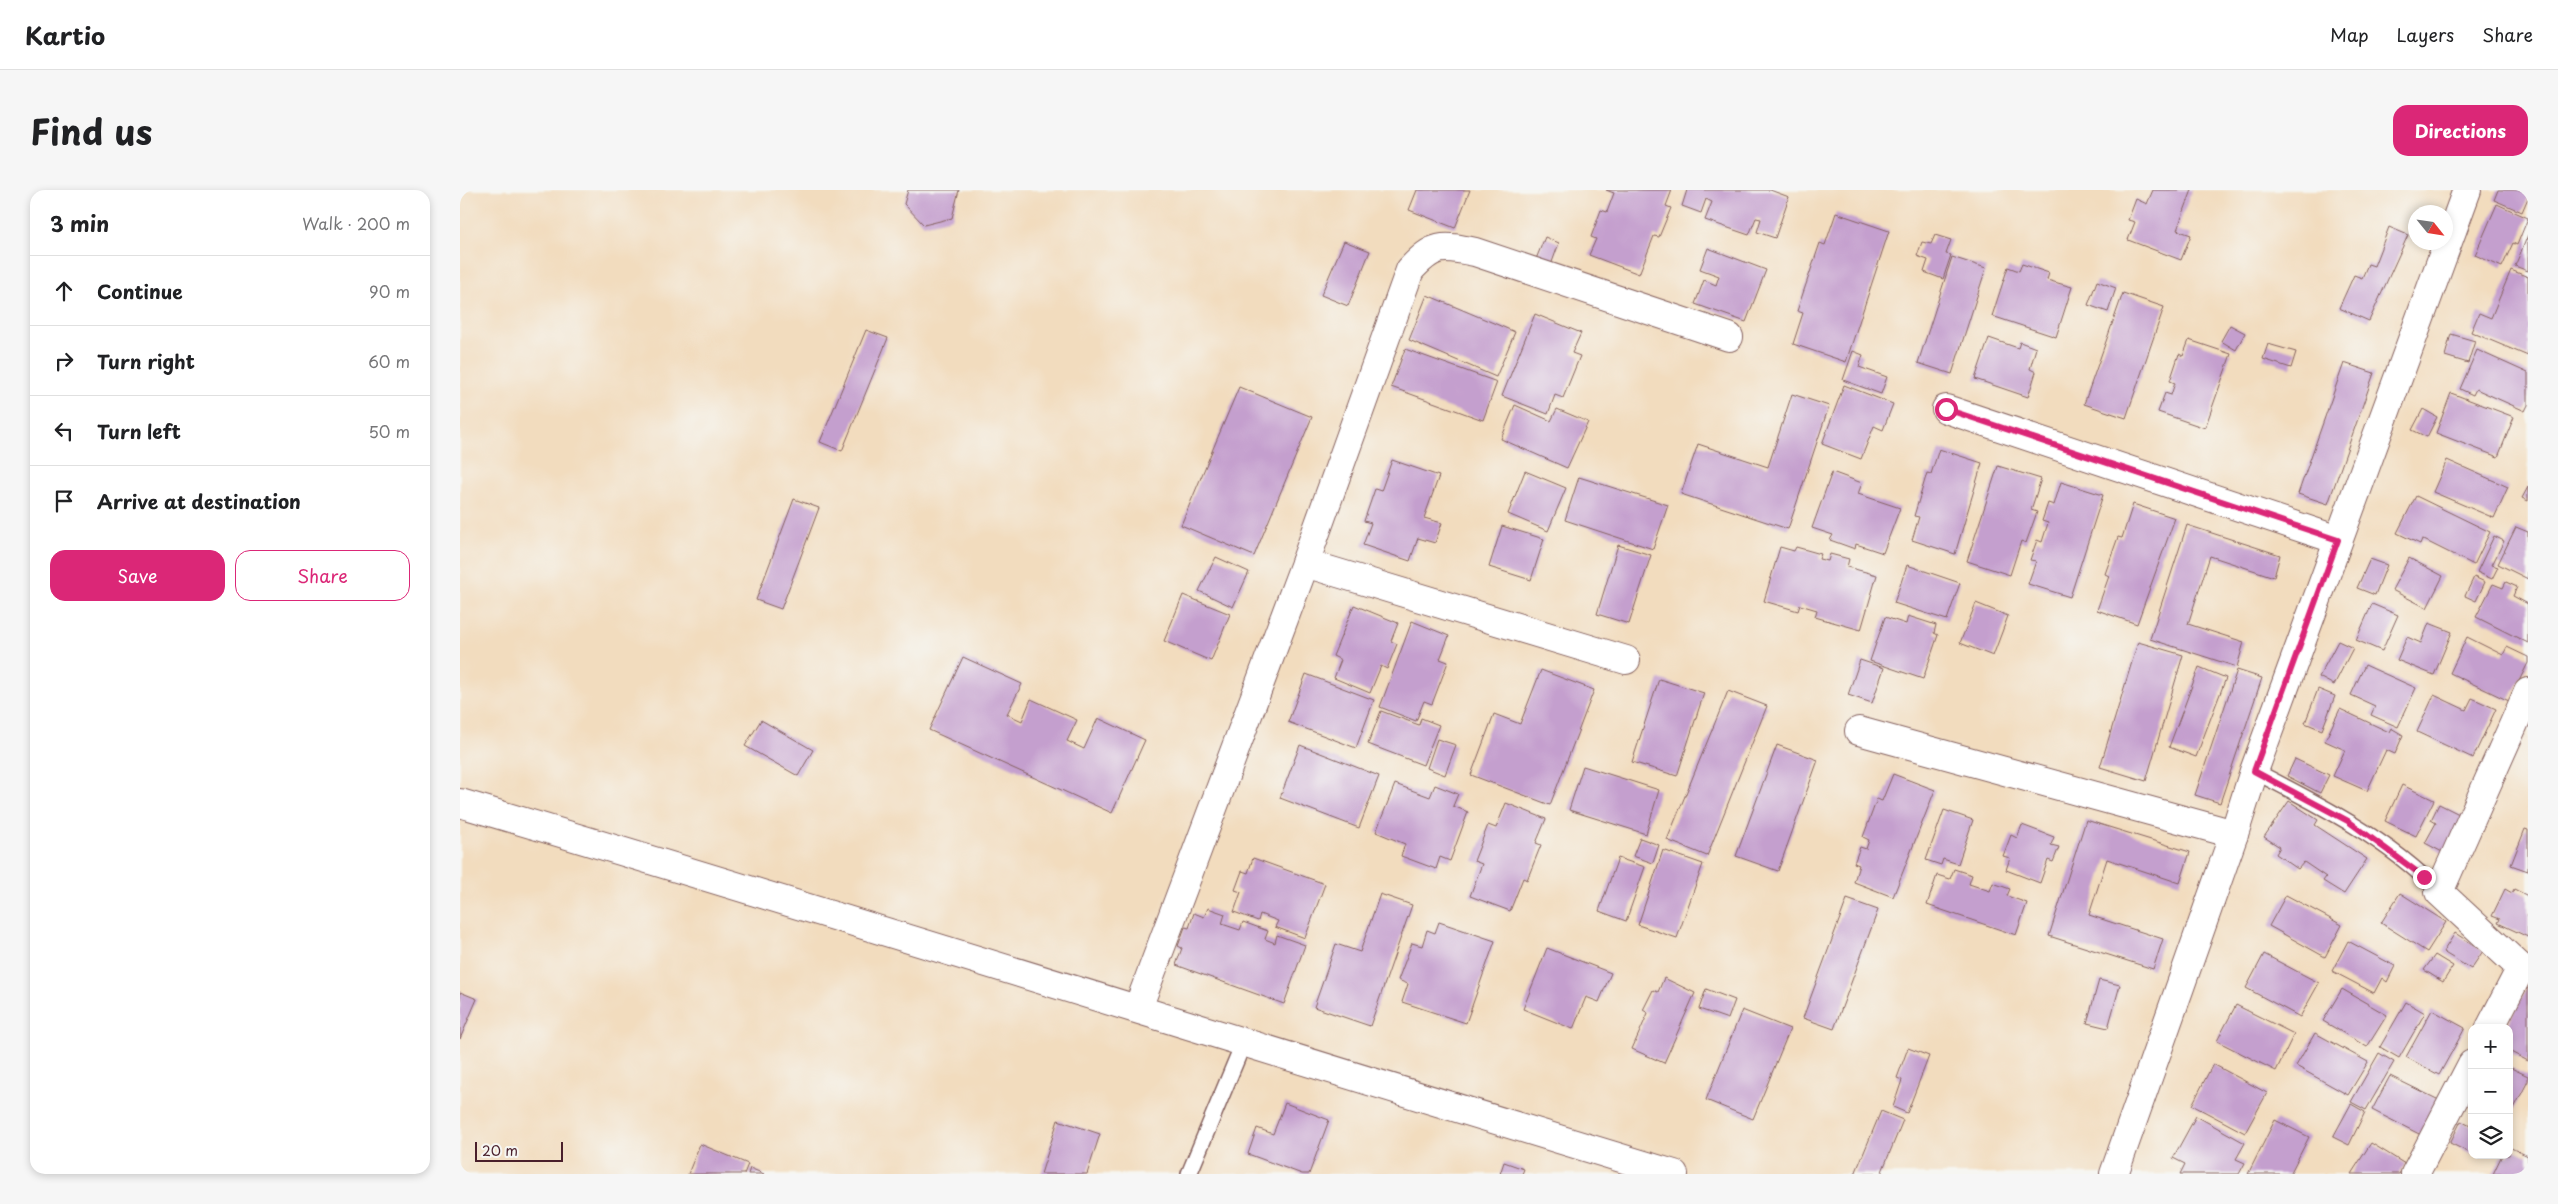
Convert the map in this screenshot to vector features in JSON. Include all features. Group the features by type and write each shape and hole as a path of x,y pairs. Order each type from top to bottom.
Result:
{"street":[{"path":"2114,1174 2234,834 2254,771 2468,190"},
{"path":"1138,1008 1306,563 1410,270 1425,254 1447,246 1475,252 1729,337"},
{"path":"1946,409 2338,540"},
{"path":"1306,563 1626,660"},
{"path":"2492,1024 2524,969 2439,892 2528,692"},
{"path":"1859,731 2234,834"},
{"path":"460,803 787,900 1138,1008 1243,1044 1674,1174"},
{"path":"2415,1174 2469,1069"}],"lane":[{"path":"2254,771 2348,821 2424,877 2439,892"},
{"path":"1189,1174 1243,1044"}],"building":[{"path":"908,190 959,190 952,218 924,225 904,204"},
{"path":"1417,190 1470,190 1455,228 1409,210"},
{"path":"1606,190 1672,190 1666,206 1671,208 1659,237 1654,236 1639,274 1589,255 1596,239 1591,237 1601,210 1607,212 1614,193"},
{"path":"1687,190 1770,190 1789,197 1775,238 1757,232 1761,219 1756,218 1749,235 1705,220 1712,202 1706,199 1701,213 1682,206"},
{"path":"2153,190 2192,190 2177,230 2191,235 2181,260 2128,240 2135,222 2128,220 2136,199 2147,204"},
{"path":"2498,190 2528,190 2528,198 2522,212 2494,200"},
{"path":"2497,204 2528,218 2517,245 2513,243 2502,267 2475,255"},
{"path":"1836,213 1889,231 1846,362 1793,344 1803,313 1797,311 1820,243 1825,245"},
{"path":"2389,227 2408,235 2369,321 2339,308 2354,275 2362,278 2368,264 2374,266"},
{"path":"1935,235 1951,240 1946,254 1951,255 1943,279 1924,272 1928,260 1917,256 1922,242 1931,244"},
{"path":"2528,235 2528,271 2515,266"},
{"path":"1545,237 1559,243 1551,265 1536,259"},
{"path":"1344,241 1370,251 1348,306 1321,295"},
{"path":"1708,248 1766,270 1746,322 1695,304 1704,280 1716,285 1719,276 1700,269"},
{"path":"1952,257 1986,268 1952,374 1918,363"},
{"path":"2022,264 2049,273 2047,280 2072,287 2056,337 1992,316 2008,267 2019,271"},
{"path":"2511,270 2528,277 2528,356 2471,332 2479,313 2491,318"},
{"path":"2097,281 2116,288 2108,312 2088,305"},
{"path":"2123,293 2164,307 2126,418 2084,404"},
{"path":"1427,295 1515,332 1496,377 1409,340"},
{"path":"1535,314 1581,333 1572,353 1580,356 1563,398 1555,395 1548,414 1502,396"},
{"path":"2230,325 2245,333 2236,350 2221,341"},
{"path":"866,330 888,338 842,451 820,442"},
{"path":"2451,334 2475,341 2468,363 2445,356"},
{"path":"1989,338 2018,348 2020,342 2036,348 2030,369 2036,372 2028,397 1975,379"},
{"path":"2189,340 2231,354 2205,428 2158,412 2165,393 2171,395 2175,383 2170,381 2179,354 2183,356"},
{"path":"2268,344 2296,352 2291,368 2263,359"},
{"path":"1405,349 1497,382 1483,420 1391,387"},
{"path":"2477,350 2528,373 2528,405 2525,411 2476,389 2473,395 2460,389"},
{"path":"1853,351 1863,355 1859,367 1887,377 1881,394 1843,380"},
{"path":"2344,363 2374,373 2328,504 2298,494"},
{"path":"1844,385 1893,404 1883,430 1874,426 1861,459 1822,444"},
{"path":"1239,387 1312,417 1254,556 1181,525"},
{"path":"2451,393 2514,417 2498,457 2436,433"},
{"path":"1792,394 1829,406 1788,529 1681,494 1698,444 1768,467"},
{"path":"1515,405 1551,421 1557,409 1588,422 1567,468 1501,439"},
{"path":"2423,409 2437,417 2427,437 2412,430"},
{"path":"1939,449 1982,463 1955,554 1912,540 1919,517 1914,516 1927,473 1931,474"},
{"path":"1392,460 1439,476 1424,518 1442,523 1435,543 1418,538 1410,561 1363,545 1371,523 1364,521 1375,489 1381,491"},
{"path":"2447,460 2508,487 2494,518 2433,492"},
{"path":"1998,466 2041,479 2031,510 2037,512 2026,543 2021,541 2010,575 1967,561"},
{"path":"1525,471 1566,488 1548,531 1508,514"},
{"path":"1832,472 1862,483 1858,494 1900,508 1883,553 1856,544 1855,549 1830,540 1833,535 1812,528"},
{"path":"1579,477 1668,505 1653,549 1565,520"},
{"path":"2061,482 2103,495 2070,597 2028,584 2036,561 2030,560 2037,540 2042,542 2048,523 2042,521 2048,503 2054,505"},
{"path":"2528,487 2528,501 2522,498"},
{"path":"2416,496 2490,532 2474,565 2422,539 2420,544 2397,533"},
{"path":"794,499 819,508 781,609 756,600"},
{"path":"2133,504 2175,518 2137,624 2097,610 2109,576 2105,574 2118,537 2122,538"},
{"path":"2187,525 2280,555 2274,577 2210,556 2188,624 2244,642 2237,667 2150,639"},
{"path":"1502,526 1544,539 1531,580 1489,567"},
{"path":"2516,527 2528,532 2528,579 2498,564"},
{"path":"2494,536 2504,541 2492,565 2498,567 2492,579 2477,572"},
{"path":"1618,545 1651,555 1629,624 1597,614"},
{"path":"1780,547 1794,551 1796,547 1821,554 1819,559 1828,561 1830,554 1849,559 1847,567 1877,575 1861,630 1815,617 1817,610 1800,605 1798,611 1764,601"},
{"path":"1216,557 1249,572 1233,607 1199,591"},
{"path":"2409,558 2443,576 2427,608 2392,590"},
{"path":"2370,559 2387,565 2375,595 2357,588"},
{"path":"1907,565 1960,583 1947,620 1894,603"},
{"path":"2474,577 2485,582 2476,601 2465,596"},
{"path":"2506,582 2517,587 2513,596 2528,604 2528,643 2476,617 2493,584 2503,588"},
{"path":"1183,595 1230,614 1211,661 1164,641"},
{"path":"1976,603 2008,616 1993,656 1960,643"},
{"path":"2372,604 2398,615 2382,651 2356,640"},
{"path":"1354,605 1398,623 1391,641 1397,644 1387,669 1381,666 1370,693 1334,678 1341,660 1333,656"},
{"path":"1908,616 1936,625 1934,633 1938,635 1923,679 1870,661 1885,617 1906,624"},
{"path":"1412,621 1449,636 1440,659 1448,662 1432,704 1424,701 1416,721 1380,707"},
{"path":"2429,623 2452,632 2434,675 2397,660 2407,637 2421,643"},
{"path":"2467,637 2503,655 2507,647 2528,657 2528,663 2509,701 2450,673"},
{"path":"2338,641 2353,648 2334,685 2319,677"},
{"path":"2138,642 2183,655 2146,781 2100,767"},
{"path":"963,657 1022,684 1007,714 1022,721 1031,699 1077,720 1067,741 1084,749 1098,718 1145,740 1112,813 929,730"},
{"path":"1860,660 1884,668 1872,703 1848,695"},
{"path":"2365,665 2416,688 2398,727 2371,715 2375,706 2351,695"},
{"path":"2199,667 2226,678 2196,757 2169,747"},
{"path":"1541,670 1594,690 1550,805 1471,775 1494,714 1520,724"},
{"path":"2237,670 2262,678 2220,803 2195,795"},
{"path":"1306,674 1374,700 1356,748 1288,722"},
{"path":"1659,679 1704,693 1677,776 1632,762"},
{"path":"2318,689 2335,696 2322,730 2305,723"},
{"path":"1728,691 1767,706 1707,856 1667,840"},
{"path":"2434,695 2466,710 2472,698 2496,709 2473,758 2417,732"},
{"path":"2340,709 2389,732 2391,728 2403,735 2395,754 2386,750 2367,791 2333,776 2345,750 2325,741"},
{"path":"1381,711 1419,725 1421,718 1439,725 1423,765 1368,744"},
{"path":"761,720 813,750 798,776 745,746"},
{"path":"1437,739 1456,745 1445,775 1427,768"},
{"path":"1300,745 1379,776 1359,828 1280,798"},
{"path":"1777,745 1818,760 1778,871 1736,856"},
{"path":"2295,759 2329,775 2320,793 2287,776"},
{"path":"1583,766 1659,790 1646,834 1569,810"},
{"path":"1893,774 1935,790 1893,897 1854,882 1859,865 1854,863 1860,847 1866,849 1869,840 1863,837 1877,799 1882,801"},
{"path":"1395,784 1430,797 1435,785 1458,794 1453,806 1468,812 1450,861 1440,857 1436,869 1401,856 1405,844 1376,832"},
{"path":"2402,785 2434,800 2416,836 2385,821"},
{"path":"2289,801 2318,820 2315,825 2367,859 2344,894 2323,881 2326,877 2304,862 2298,869 2276,854 2280,847 2264,837"},
{"path":"1506,803 1546,819 1536,843 1541,845 1527,880 1523,878 1510,911 1470,896 1482,864 1474,861 1488,825 1496,828"},
{"path":"2439,804 2467,818 2448,855 2425,843 2436,823 2431,820"},
{"path":"1944,810 1973,820 1958,864 1943,859 1941,865 1926,860"},
{"path":"2086,820 2190,852 2180,883 2107,859 2089,915 2163,939 2153,969 2049,936"},
{"path":"2022,825 2054,837 2051,845 2059,847 2053,862 2048,860 2040,883 2006,870 2010,858 2003,856 2011,835 2017,838"},
{"path":"2525,829 2528,830 2528,871 2511,865"},
{"path":"1640,838 1659,845 1653,863 1633,856"},
{"path":"1663,850 1703,864 1677,938 1638,925"},
{"path":"1253,858 1325,884 1305,938 1275,927 1278,921 1260,914 1258,921 1234,912 1241,892 1235,890 1242,871 1248,873"},
{"path":"1618,858 1645,867 1626,921 1599,911"},
{"path":"1954,869 1972,875 1969,884 1990,891 1993,883 2010,889 2007,896 2027,903 2016,935 1927,905 1937,875 1950,879"},
{"path":"2505,889 2512,893 2514,889 2528,896 2528,937 2498,923 2500,919 2492,916"},
{"path":"2400,893 2446,922 2427,952 2381,923"},
{"path":"1380,894 1412,905 1370,1026 1314,1007 1336,944 1360,952"},
{"path":"2286,895 2342,925 2325,957 2269,926"},
{"path":"1847,899 1878,910 1834,1029 1803,1018"},
{"path":"1208,908 1225,914 1222,924 1240,930 1243,922 1268,931 1265,939 1275,943 1277,935 1305,945 1284,1004 1176,965 1182,948 1178,946 1185,927 1189,928 1194,913 1204,917"},
{"path":"1439,922 1495,941 1466,1023 1402,1002 1408,984 1398,980 1412,943 1422,946 1427,930 1435,933"},
{"path":"2455,933 2483,951 2471,969 2443,952"},
{"path":"2348,941 2395,966 2387,982 2382,978 2374,993 2332,971"},
{"path":"1547,948 1611,973 1599,1002 1586,997 1573,1029 1523,1009"},
{"path":"2264,954 2319,983 2300,1017 2246,988"},
{"path":"2435,955 2453,966 2443,982 2424,970"},
{"path":"1664,978 1695,993 1664,1063 1632,1049 1648,1013 1643,1010 1653,990 1658,992"},
{"path":"2099,980 2120,985 2108,1028 2087,1023"},
{"path":"2527,988 2528,1061 2513,1053 2513,1024 2507,1024"},
{"path":"1706,989 1735,1000 1728,1019 1699,1009"},
{"path":"2342,989 2387,1015 2367,1047 2323,1021"},
{"path":"460,992 477,999 460,1039"},
{"path":"2406,1002 2425,1013 2399,1058 2380,1047"},
{"path":"2236,1005 2294,1034 2276,1071 2217,1041"},
{"path":"1742,1010 1790,1029 1753,1119 1706,1100"},
{"path":"2432,1010 2465,1028 2439,1075 2406,1057"},
{"path":"2315,1033 2368,1062 2348,1095 2296,1066"},
{"path":"1908,1048 1929,1056 1907,1113 1893,1107 1902,1080 1897,1078"},
{"path":"2379,1053 2394,1062 2366,1110 2351,1102"},
{"path":"2213,1064 2267,1093 2245,1133 2192,1105"},
{"path":"2513,1069 2528,1076 2528,1081 2513,1110"},
{"path":"2390,1076 2443,1102 2425,1137 2372,1110"},
{"path":"1285,1103 1329,1120 1309,1174 1302,1174 1248,1154 1257,1128 1273,1134"},
{"path":"2351,1104 2365,1112 2349,1145 2333,1137"},
{"path":"1881,1111 1903,1120 1881,1174 1855,1174"},
{"path":"2196,1116 2245,1143 2236,1159 2245,1163 2239,1174 2180,1174 2185,1164 2173,1158"},
{"path":"1058,1120 1100,1134 1087,1174 1041,1174"},
{"path":"2275,1120 2309,1137 2290,1174 2248,1174"},
{"path":"2461,1121 2468,1125 2468,1152 2450,1143"},
{"path":"2371,1143 2405,1164 2399,1174 2351,1174"},
{"path":"700,1144 748,1164 744,1174 688,1174"},
{"path":"2513,1149 2528,1156 2528,1174 2493,1174 2500,1159 2513,1159"},
{"path":"1504,1162 1524,1169 1522,1174 1500,1174"},
{"path":"750,1168 764,1174 748,1174"}],"route":[{"path":"1946,409 2338,540 2254,771 2348,821 2424,877"}]}
